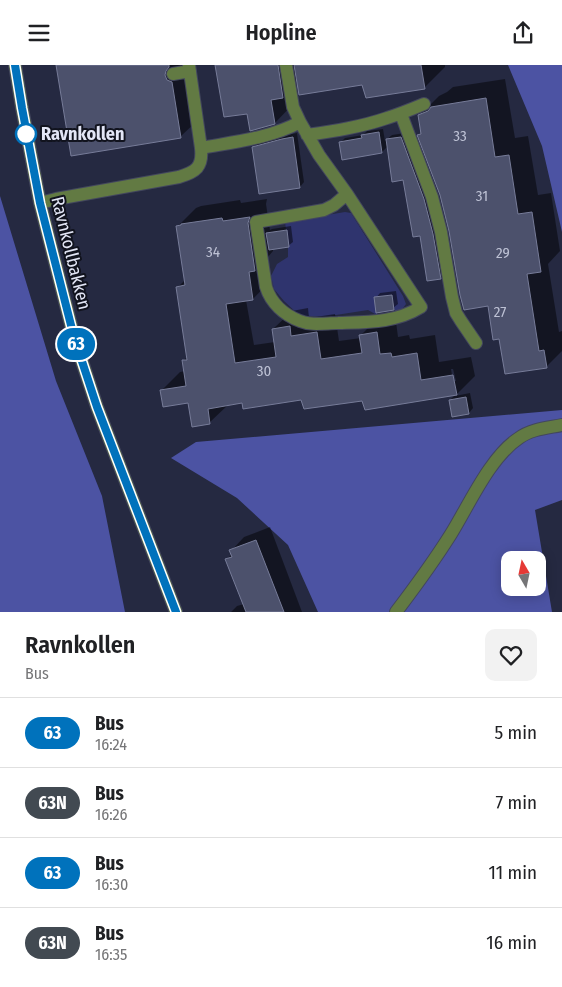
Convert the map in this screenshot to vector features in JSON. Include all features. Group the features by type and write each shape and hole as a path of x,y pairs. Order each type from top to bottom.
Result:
{"street":[{"name":"Ravnkollbakken","path":"15,65 40,203 74,337 97,407 176,612"},
{"path":"286,65 292,103 307,135 421,307 410,314 380,321 314,324 301,322 286,314 269,296 256,222 324,210 334,205 346,194"},
{"path":"40,203 193,172 200,164 202,148 189,68 172,74"},
{"path":"307,135 351,128 386,119 424,104"},
{"path":"401,114 434,205 456,313 476,343"},
{"path":"202,148 250,139 286,129 300,122"},
{"path":"396,612 443,547 476,489 508,447 519,437 531,431 562,425"}],"shaded area":[{"path":"508,65 562,65 562,232 542,146"},
{"path":"0,196 56,381 102,496 125,612 0,612"},
{"path":"345,212 351,213 403,296 406,304 395,313 392,295 375,298 377,315 368,310 323,317 299,315 274,289 271,276 277,264 288,257 285,222"},
{"path":"562,410 562,500 535,510 542,551 501,551 501,596 546,596 546,576 552,612 318,612 288,545 237,498 171,458 196,442"}],"building":[{"path":"56,65 169,65 165,75 167,80 172,82 181,138 71,156"},
{"path":"215,65 278,65 283,98 271,100 275,124 250,131 247,114 224,117"},
{"path":"294,65 421,65 425,89 366,98 362,85 299,95"},
{"path":"486,98 495,157 509,155 518,214 532,212 541,272 527,274 539,351 544,350 547,368 505,374 499,339 493,340 488,306 464,310 440,195 417,135 421,134 418,115 428,111 431,107"},
{"path":"379,132 382,153 342,160 339,142 362,138 361,135"},
{"path":"293,137 300,188 259,194 252,147"},
{"path":"401,137 424,199 433,234 441,279 427,281 420,236 413,237 403,180 392,182 386,139"},
{"path":"250,217 248,223 255,271 249,272 253,300 226,304 235,363 276,357 272,329 290,326 291,336 317,332 321,359 362,353 359,335 377,332 380,354 391,353 392,357 417,353 421,380 453,375 457,395 365,410 362,401 304,409 301,400 243,409 242,403 208,409 210,424 192,427 188,403 163,407 160,390 186,386 182,360 187,360 176,287 185,285 176,226 222,218 223,221"},
{"path":"287,230 289,247 269,250 266,233"},
{"path":"392,295 394,310 376,313 374,297"},
{"path":"466,397 469,414 452,417 449,400"},
{"path":"256,540 284,612 246,612 225,559 232,557 229,550"}],"bus line":[{"name":"63","path":"15,65 40,203 74,337 116,460 176,612"}],"place":[{"name":"Ravnkollen","path":"26,134"}]}
